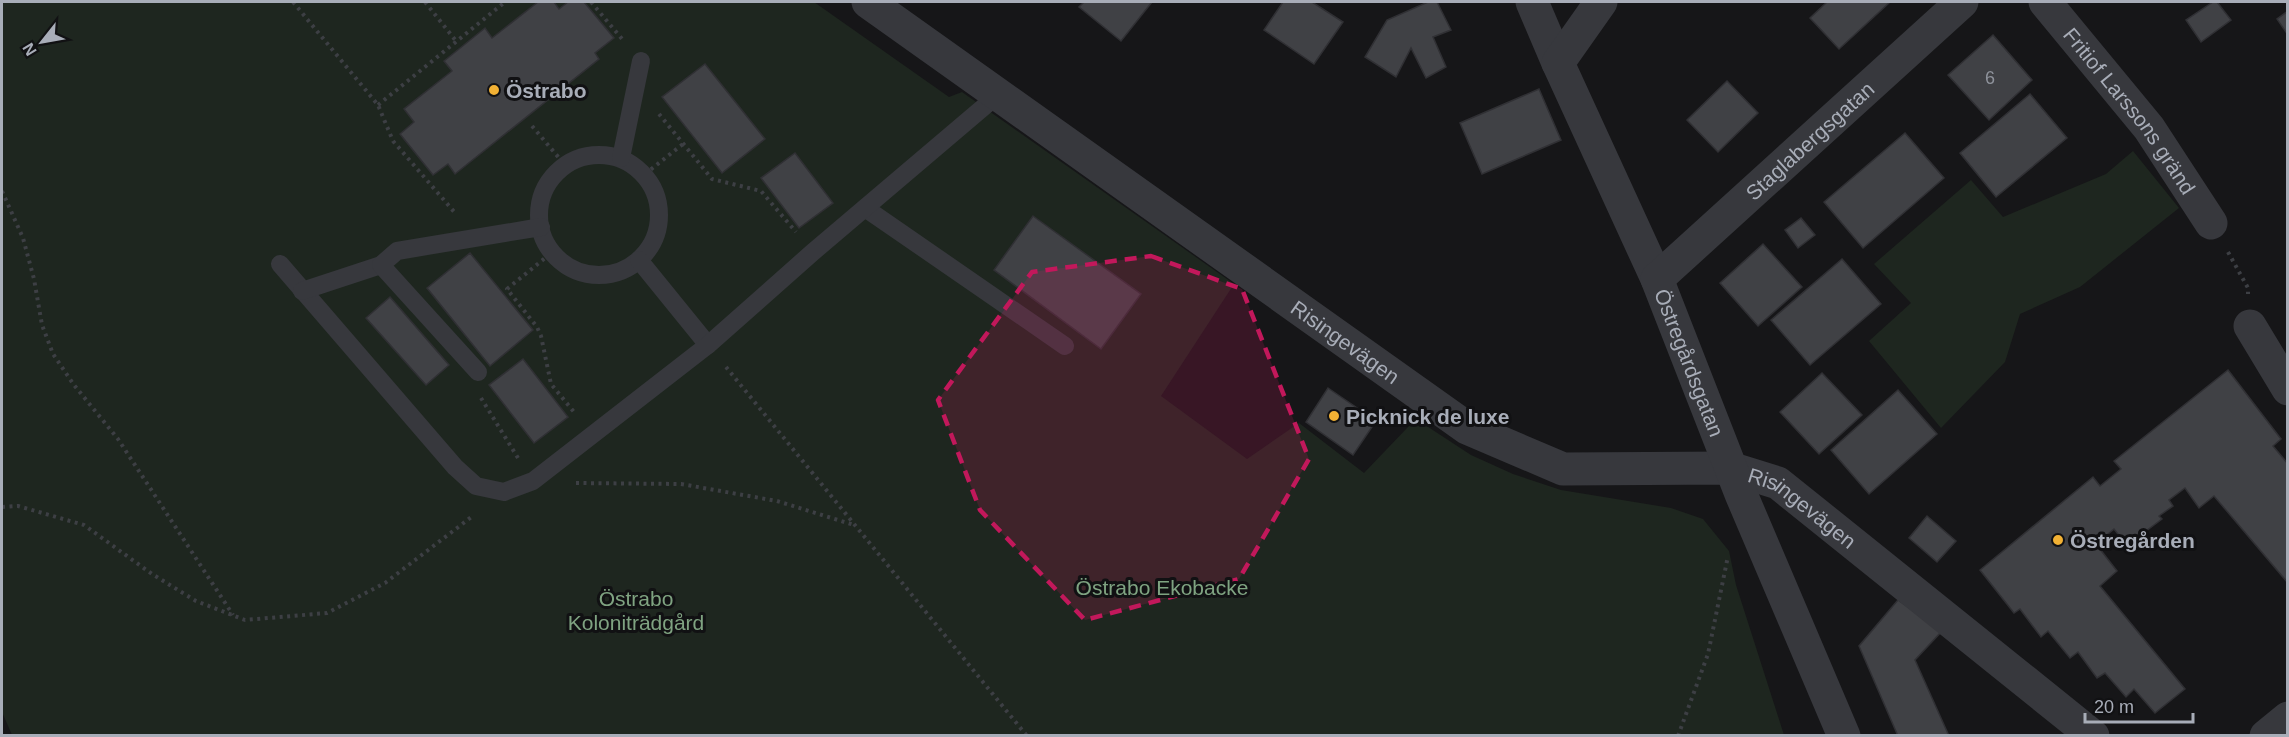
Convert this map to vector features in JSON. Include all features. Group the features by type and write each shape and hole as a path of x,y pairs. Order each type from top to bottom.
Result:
{"street":[{"name":"Risingevägen","path":"868,2 1467,428 1563,469 1730,468 1778,483 2092,735"},
{"name":"Östregårdsgatan","path":"1532,2 1657,279 1730,468 1844,735"},
{"path":"1558,63 1601,2"},
{"name":"Staglabergsgatan","path":"1657,279 1962,2"},
{"name":"Fritiof Larssons gränd","path":"2045,2 2149,128 2211,223"},
{"path":"2250,326 2288,389"},
{"path":"2266,735 2288,718"}],"lane":[{"path":"621,158 642,61"},
{"path":"280,264 455,467 476,486 504,492 533,481 708,345 999,93"},
{"path":"599,154 621,158 644,175 657,196 659,209 657,231 650,246 639,260 627,268 612,273 588,273 563,262 552,252 544,238 540,210 547,185 565,165 579,158 599,154"},
{"path":"865,208 1065,346"},
{"path":"302,291 381,265 397,251 541,227"},
{"path":"639,260 708,345"},
{"path":"381,265 478,372"}],"path":[{"path":"293,2 378,105 393,141 476,238"},
{"path":"425,2 456,41"},
{"path":"378,105 505,2"},
{"path":"591,2 642,61"},
{"path":"636,85 712,179 761,191 813,252"},
{"path":"532,126 565,165"},
{"path":"644,175 683,144"},
{"path":"2,191 23,238 34,279 42,325 53,354 118,439 233,615"},
{"path":"2211,223 2248,288 2250,326"},
{"path":"552,252 507,290 537,327 551,384 574,412"},
{"path":"708,345 1027,735"},
{"path":"478,372 481,397 533,481 681,484 777,501 855,525"},
{"path":"2,507 18,506 84,525 178,591 196,601 245,620 327,613 385,583 504,492"},
{"path":"1678,735 1708,654 1729,551"}],"highlighted area":[{"path":"1151,256 1242,289 1309,459 1239,579 1085,620 980,510 938,400 1032,272"}],"green space":[{"path":"2,2 814,2 949,97 962,92 1234,284 1161,396 1247,459 1299,423 1364,473 1409,426 1419,421 1471,455 1513,474 1561,490 1671,508 1703,519 1729,551 1736,585 1784,735 12,735 2,712"},
{"path":"2133,151 2179,208 2080,287 2020,314 2005,362 1941,428 1869,341 1911,303 1874,264 1971,180 2003,217 2106,174"}],"building":[{"name":"Östrabo","path":"538,2 554,2 559,9 568,2 584,2 614,38 595,53 599,59 455,174 448,164 433,175 400,134 414,122 404,109 452,71 444,61 485,28 492,38"},
{"path":"1084,2 1152,2 1121,41 1079,7"},
{"path":"1283,2 1312,2 1343,22 1314,64 1264,30"},
{"path":"1428,2 1437,2 1451,30 1433,37 1446,67 1426,78 1411,48 1396,77 1365,57 1387,20"},
{"path":"1827,2 1890,2 1839,49 1810,18"},
{"path":"2213,2 2217,2 2231,20 2201,42 2186,20"},
{"path":"2288,11 2288,35 2277,19"},
{"path":"1993,35 2032,80 1989,120 1948,75"},
{"path":"705,64 765,139 722,173 662,97"},
{"path":"1727,81 1758,113 1718,152 1687,120"},
{"path":"1539,89 1561,140 1482,174 1460,123"},
{"path":"2030,94 2067,138 1996,197 1960,153"},
{"path":"1905,133 1944,178 1863,248 1824,202"},
{"path":"795,153 833,203 799,228 761,178"},
{"path":"1033,216 1141,294 1101,349 994,270"},
{"path":"1801,218 1815,235 1798,248 1785,230"},
{"path":"1763,244 1802,287 1758,326 1720,283"},
{"path":"470,253 533,330 490,366 427,288"},
{"path":"1842,259 1881,304 1810,365 1771,320"},
{"path":"390,297 449,365 426,385 366,318"},
{"path":"523,359 568,417 534,443 489,385"},
{"name":"Östregården","path":"2228,370 2281,439 2273,446 2288,464 2288,583 2214,496 2199,508 2185,488 2169,500 2173,506 2159,516 2162,519 2138,537 2135,534 2125,543 2114,529 2096,544 2117,571 2100,586 2185,689 2155,713 2134,689 2126,697 2105,673 2097,678 2078,652 2070,658 2048,631 2041,637 2020,609 2014,613 1980,570 2093,477 2100,486 2121,469 2114,461"},
{"path":"1822,373 1862,415 1819,454 1780,412"},
{"path":"1328,388 1376,421 1353,455 1306,422"},
{"path":"1898,390 1937,434 1869,494 1831,450"},
{"path":"1927,516 1956,541 1937,562 1909,538"},
{"path":"1898,600 1942,631 1915,660 1949,736 1898,736 1859,646"}],"place":[{"name":"Östrabo","path":"494,90"},
{"name":"Picknick de luxe","path":"1334,416"},
{"name":"Östregården","path":"2058,540"}],"park label":[{"name":"Östrabo Ekobacke","path":"1162,587"},
{"name":"Östrabo Koloniträdgård","path":"636,610"}]}
